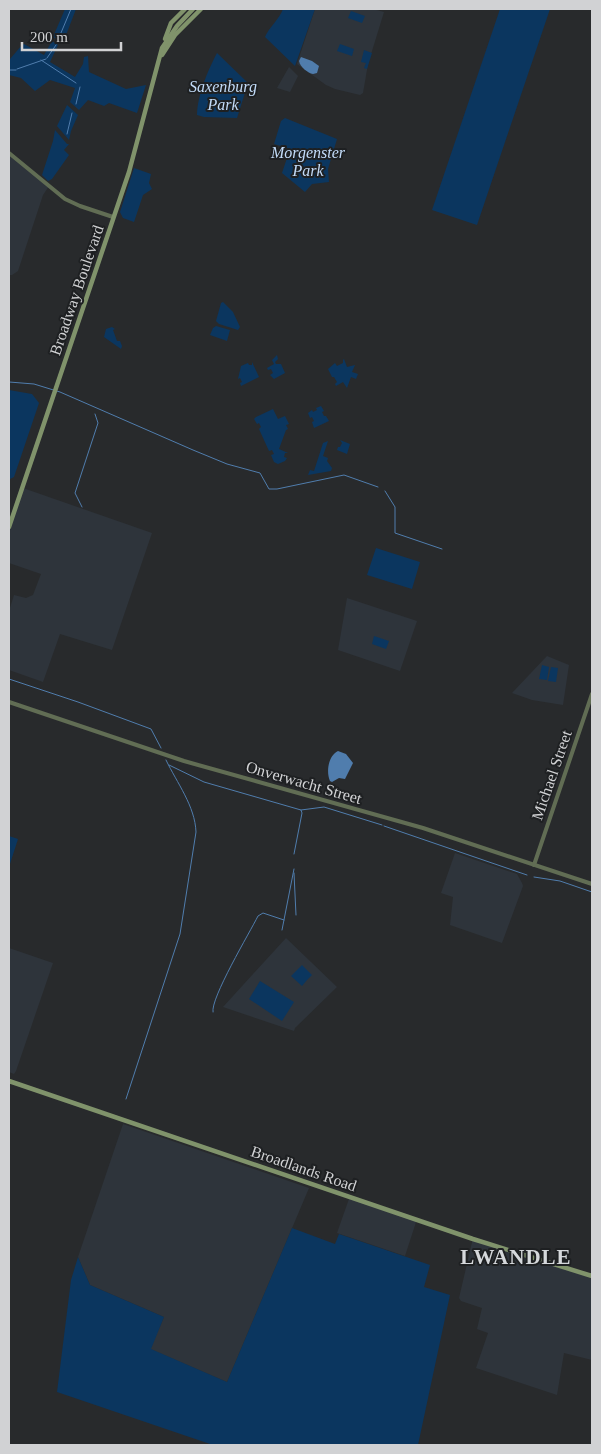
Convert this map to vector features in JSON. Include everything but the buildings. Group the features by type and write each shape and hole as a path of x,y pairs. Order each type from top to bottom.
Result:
{"main road":[{"path":"164,45 168,28 185,9"},
{"name":"Broadway Boulevard","path":"9,528 129,172 164,45 177,26 193,9"},
{"name":"Broadway Boulevard","path":"160,58 175,35 201,9"},
{"name":"Broadlands Road","path":"9,1081 473,1239 592,1276"}],"street":[{"path":"9,153 65,199 114,218"},
{"name":"Michael Street","path":"534,865 592,694"},
{"name":"Onverwacht Street","path":"9,702 184,761 421,827 592,884"}],"shaded area":[{"path":"315,9 373,9 384,12 368,64 363,93 360,95 326,85 297,64"},
{"path":"301,57 319,66 317,73 313,74 303,67 299,61"},
{"path":"289,67 298,76 290,92 277,88"},
{"path":"9,153 49,186 43,195 18,271 12,275 9,275"},
{"path":"23,488 152,533 112,650 60,634 43,682 9,670 9,611 14,595 26,598 33,595 41,574 9,563 9,529"},
{"path":"347,598 417,621 400,671 338,650"},
{"path":"547,656 569,665 563,705 532,700 512,693"},
{"path":"338,751 346,754 353,763 345,779 339,778 332,782 330,781 328,769 330,760"},
{"path":"455,853 517,874 522,883 523,886 502,943 450,925 453,897 441,893"},
{"path":"286,938 337,987 294,1031 223,1007"},
{"path":"9,948 53,963 14,1074 9,1072"},
{"path":"123,1124 309,1188 227,1382 150,1349 164,1317 90,1285 78,1257"},
{"path":"350,1196 417,1219 405,1256 337,1233"},
{"path":"473,1238 592,1275 592,1360 564,1353 557,1395 476,1368 488,1333 477,1329 482,1308 461,1301 459,1298"}],"green space":[{"path":"65,9 76,9 63,43 53,37"},
{"path":"283,9 315,9 295,66 265,37"},
{"path":"500,9 550,9 477,225 432,210"},
{"path":"351,11 365,16 362,23 348,18"},
{"path":"52,41 58,45 50,62 75,77 83,64 84,57 88,56 89,72 126,89 146,85 137,113 109,103 104,106 88,100 79,110 70,102 75,88 50,80 35,91 21,78 9,75 9,58 22,45 24,44 44,55"},
{"path":"340,44 354,49 352,56 337,51"},
{"path":"364,50 372,53 367,69 364,68 366,63 361,62"},
{"name":"Saxenburg Park","path":"217,53 248,83 237,118 197,115 201,92"},
{"path":"67,105 78,115 69,140 57,126"},
{"name":"Morgenster Park","path":"285,118 337,139 328,169 329,182 312,184 305,192 282,173 290,149 274,144 281,121"},
{"path":"55,130 69,144 64,150 69,155 52,179 48,181 42,175"},
{"path":"134,168 151,174 149,183 152,189 143,195 134,222 123,218 120,212"},
{"path":"223,302 233,312 240,327 238,330 219,324 216,321 221,303"},
{"path":"216,326 230,330 227,341 210,335"},
{"path":"112,327 115,329 113,330 117,341 120,341 121,349 104,337 106,329"},
{"path":"277,355 278,359 275,362 276,364 281,364 285,373 274,379 270,375 273,373 271,369 268,370 267,368 274,364 272,360"},
{"path":"344,359 347,367 355,365 352,372 358,374 356,379 351,377 347,388 343,382 336,386 337,382 328,369 335,363 337,366 343,363"},
{"path":"252,362 259,377 241,386 240,383 242,382 240,378 238,379 241,366 248,363 252,365"},
{"path":"9,390 32,394 39,403 14,477 10,479"},
{"path":"321,406 324,416 329,421 314,428 312,422 314,421 308,413 312,410 313,412 317,410 316,408"},
{"path":"273,409 278,419 285,416 289,424 286,425 288,429 279,449 288,453 285,453 284,457 287,458 278,464 274,462 271,455 274,454 272,450 269,451 259,429 261,427 254,419"},
{"path":"340,440 350,444 347,454 337,450 342,443"},
{"path":"328,441 323,456 328,458 327,461 332,468 331,471 308,475 310,470 314,471 323,443"},
{"path":"376,548 420,562 412,589 367,575"},
{"path":"374,636 389,641 386,649 372,644"},
{"path":"542,665 549,667 547,680 539,679"},
{"path":"551,667 558,668 556,682 548,681"},
{"path":"9,836 18,839 9,867"},
{"path":"302,965 312,975 302,986 291,976"},
{"path":"260,981 294,1002 282,1021 249,999"},
{"path":"292,1228 335,1244 339,1234 430,1265 424,1287 450,1295 418,1445 213,1445 57,1392 71,1280 78,1257 90,1285 164,1317 151,1349 227,1382"}],"waterway":[{"path":"58,40 71,9"},
{"path":"47,58 56,45"},
{"path":"17,69 46,59"},
{"path":"41,60 76,83"},
{"path":"9,70 16,70"},
{"path":"76,104 80,87"},
{"path":"67,134 72,113"},
{"path":"9,382 34,384 60,392 227,464 260,473 269,489 344,475 378,487"},
{"path":"82,507 75,493 98,423 95,414"},
{"path":"385,491 395,507 395,533 442,549"},
{"path":"9,679 151,729 161,748"},
{"path":"126,1099 180,934 196,832 189,804 166,760"},
{"path":"169,765 204,782 301,810 294,854"},
{"path":"301,810 324,807 382,825"},
{"path":"384,826 527,875"},
{"path":"282,930 294,869"},
{"path":"294,873 296,915"},
{"path":"534,877 560,881 592,892"},
{"path":"213,1012 218,994 231,965 258,916 263,913 284,920"}],"district":[{"name":"LWANDLE","path":"516,1257"}]}
